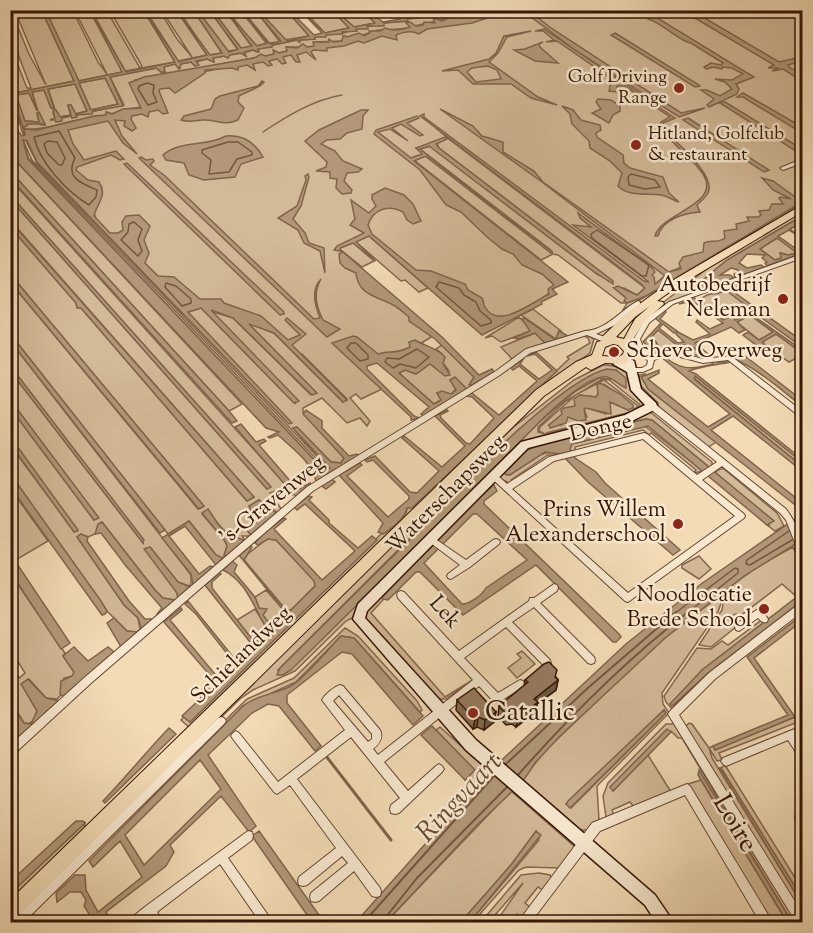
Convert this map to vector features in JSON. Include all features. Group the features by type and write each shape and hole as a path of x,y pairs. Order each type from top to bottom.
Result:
{"main road":[{"name":"Schielandweg","path":"611,351 626,321 674,284 802,208"},
{"name":"Schielandweg","path":"10,912 504,431 540,393 629,338 642,319 702,269"},
{"name":"Schielandweg","path":"583,367 592,355 611,351"}],"street":[{"path":"783,168 802,161"},
{"path":"802,256 670,303 646,322 637,341 656,356 669,352 703,361 729,358 802,414"},
{"name":"'s-Gravenweg","path":"611,351 613,323 638,303"},
{"name":"'s-Gravenweg","path":"10,752 87,681 324,480 391,441 528,351 611,351 647,369 656,356"},
{"path":"611,351 636,390 652,406 783,511 801,547"},
{"name":"Waterschapsweg","path":"440,711 359,619 362,608 436,542 493,476 530,442 628,418 652,406"},
{"name":"Donge","path":"644,436 700,477 741,516 681,557 628,598 507,488 552,459 644,436"},
{"path":"700,477 722,462"},
{"path":"493,476 507,488"},
{"path":"436,542 467,565"},
{"path":"451,576 496,542"},
{"name":"Lek","path":"458,657 554,588"},
{"name":"Lek","path":"401,595 497,699 520,684"},
{"path":"533,602 591,660"},
{"path":"802,607 711,676 673,714 802,922"},
{"path":"739,627 758,613 764,619"},
{"path":"506,622 547,663"},
{"path":"376,761 479,681"},
{"path":"367,749 376,741 377,733 340,689 327,700 351,731 407,798"},
{"path":"440,711 489,761 650,900 665,922"},
{"path":"17,922 221,721"},
{"path":"726,761 802,730"},
{"path":"236,736 277,789 351,731"},
{"path":"790,735 802,754"},
{"path":"395,809 439,769"},
{"path":"290,778 376,892"},
{"name":"Loire","path":"583,842 596,827 687,789 766,922"},
{"path":"135,922 248,836"},
{"path":"525,922 583,842"},
{"path":"303,881 343,849"},
{"path":"221,857 266,922"},
{"path":"315,897 355,864"},
{"path":"150,910 158,922"}],"shaded area":[{"path":"11,10 29,54 46,85 15,11 42,11 74,81 15,93 11,80 10,45 27,88 31,88 11,36"},
{"path":"503,10 802,11 802,197 692,263 669,272 650,289 423,117 645,288 637,295 624,288 614,288 626,298 626,303 621,303 558,255 553,254 541,260 414,160 425,156 551,253 552,251 420,149 431,146 597,274 613,281 439,148 437,143 416,148 423,154 411,158 558,285 534,306 487,328 368,234 337,248 436,334 408,350 388,356 367,355 336,346 382,389 361,399 356,394 350,398 370,421 367,426 360,418 347,423 322,398 303,408 303,412 344,458 341,463 331,462 297,427 293,428 329,469 37,163 25,139 37,162 183,314 201,308 296,404 210,311 233,318 311,395 248,323 274,333 343,402 347,399 302,354 298,355 263,321 163,287 98,223 60,131 160,107 152,89 203,72 459,19 459,16 403,29 378,30 353,37 344,36 342,41 314,42 315,46 311,47 287,47 287,51 270,55 135,80 137,99 141,107 112,114 107,112 106,115 43,128 24,129 24,136 21,129 25,128 21,127 11,99 10,92 21,123 45,125 37,113 39,122 25,121 15,95 29,93 38,111 32,92 44,90 51,108 55,109 48,89 75,84 87,111 75,114 71,105 68,106 71,115 60,117 57,112 53,113 55,118 71,116 72,118 77,117 76,115 124,105 110,77 157,68 165,72 163,67 175,64 180,68 180,64 191,62 195,66 198,65 196,62 207,59 214,62 213,58 224,56 228,58 229,55 241,53 246,56 244,53 253,50 257,52 260,48 450,11 471,11 476,16"},
{"path":"46,11 73,11 98,62 107,74 75,11 90,11 123,72 78,81"},
{"path":"92,11 107,11 140,68 142,66 110,11 144,11 175,62 125,71"},
{"path":"146,11 160,11 177,39 192,57 162,11 177,11 207,55 178,61"},
{"path":"179,11 194,11 222,53 209,55"},
{"path":"198,11 210,11 238,50 227,51"},
{"path":"213,11 226,11 252,47 241,48"},
{"path":"228,11 241,11 267,44 255,46"},
{"path":"243,11 256,11 280,42 269,43"},
{"path":"259,11 287,11 309,36 284,40"},
{"path":"304,11 333,11 349,28 325,33"},
{"path":"336,11 363,11 375,23 354,27"},
{"path":"105,78 118,104 91,110 79,83"},
{"path":"23,140 32,160 327,470 325,472 28,158"},
{"path":"11,147 17,162 242,404 229,411 11,172"},
{"path":"10,179 294,494 285,498 275,491 270,493 282,510 295,501 252,536 242,536 246,542 219,565 216,565 223,558 216,555 189,521 168,534 11,335 11,283 198,509 204,506 11,275 11,228 247,501 254,497 11,221 11,200 267,489 270,486 11,196","holes":["259,500 278,513 251,535 246,529 255,519 249,506","208,510 227,533 244,541 227,556 224,555 227,546 225,541 202,514"]},
{"path":"802,202 623,310 627,303 646,296"},
{"path":"802,211 802,216 727,260 692,289 721,284 656,308 712,265"},
{"path":"367,236 428,288 419,292 405,280 401,281 355,241"},
{"path":"777,238 795,249 797,253 788,255 781,253 781,258 775,260 760,249"},
{"path":"353,243 374,261 362,267 340,248"},
{"path":"726,290 750,308 723,320 697,301 707,295"},
{"path":"533,309 561,331 556,339 521,315"},
{"path":"750,315 773,332 759,340 737,322"},
{"path":"519,317 530,328 530,331 501,342 492,336 485,338"},
{"path":"658,330 677,345 687,344 710,359 699,359 700,356 680,351 679,354 675,352 678,350 676,348 672,350 669,348 660,353 652,336"},
{"path":"535,333 545,343 568,336 513,360 501,347"},
{"path":"776,334 802,355 789,362 761,342"},
{"path":"587,335 594,339 590,353 573,365 191,729 181,720 184,717 190,722 381,534 406,513 407,508 436,484 569,359 567,357 590,343 584,336"},
{"path":"11,342 191,575 189,586 178,582 150,547 178,598 175,600 163,598 102,522 95,534 88,537 81,534 77,537 124,605 138,618 140,629 137,632 127,631 107,611 11,475 10,445 74,531 77,531 11,438 11,409 94,520 98,518 11,401 11,372 143,543 143,540 11,367"},
{"path":"442,345 474,377 472,385 495,373 460,393 457,388 451,394 437,393 441,400 434,404 399,373 405,370 416,374 430,364 437,369 449,371 443,363 442,354 436,349"},
{"path":"603,365 619,368 625,371 634,382 645,403 642,405 645,408 628,416 528,440 357,608 354,617 346,621 295,671 253,690 240,699 11,922 11,918 512,428 574,380","holes":["616,370 612,379 599,378 576,391 530,430 489,474 277,671 519,429 569,390","602,379 609,380 640,405 639,408 632,411 638,406 604,380 580,392","604,384 616,393 628,410 610,402 606,414 587,408 584,409 587,417 568,417 562,425 549,425 575,406 580,395 596,397","576,395 540,427 539,431 545,434 538,432 538,427 566,401","630,412 624,415 546,433"]},
{"path":"646,374 642,375 648,389 716,442 707,448 658,406 658,403 641,386 639,375"},
{"path":"695,376 802,462 802,466 694,378"},
{"path":"649,411 712,462 712,465 709,467 652,420 646,419 536,446 527,450 505,472 506,475 510,475 542,454 548,452 562,455 548,455 511,480 512,482 509,483 499,478 499,474 533,443 636,418"},
{"path":"645,426 703,471 694,473 696,470 651,433 649,435 643,430 575,447 575,452 571,453 572,444"},
{"path":"724,469 777,513 784,526 775,531 767,525 769,525 715,472"},
{"path":"10,488 48,541 14,561 11,555"},
{"path":"267,539 276,540 314,580 315,586 291,610 286,610 244,560 245,556"},
{"path":"431,543 434,544 371,613 445,697 471,681 446,699 437,699 389,646 389,643 375,629 372,631 364,615"},
{"path":"793,547 802,568 802,593 798,598 782,584 740,616 736,614 727,618 736,627 711,647 699,645 722,610 723,603 718,596 757,567"},
{"path":"699,556 711,569 699,579 682,568 682,565"},
{"path":"10,573 65,653 63,656 74,672 73,676 64,678 61,695 57,699 46,698 29,679 22,684 37,711 35,720 28,724 24,723 11,702 11,665 19,678 25,673 11,650"},
{"path":"266,590 286,613 272,627 262,615 265,612 259,608 255,597"},
{"path":"717,598 721,603 718,612 662,693 663,704 669,713 597,786 599,820 588,830 579,830 522,780 545,751 665,638","holes":["664,710 666,713 571,808 566,804"]},
{"path":"255,609 269,631 255,643 237,620"},
{"path":"763,619 766,622 702,670 673,706 708,673 770,625 772,627 673,710 664,696 697,648 711,649 722,641 728,645"},
{"path":"345,628 358,636 417,701 422,710 420,712 354,638 341,636 296,682 243,706 183,767 182,765 190,755 247,699 294,678"},
{"path":"522,651 535,664 517,678 508,668 521,658 517,654"},
{"path":"795,717 798,722 719,753 722,760 717,761 709,748 713,746 715,750"},
{"path":"689,723 709,748 712,758 802,904 802,918 685,727"},
{"path":"666,724 674,724 680,728 799,922 792,922 682,738 678,738 671,731 613,791 648,755 671,792 634,807 630,802 612,810 614,816 606,817 603,796 608,783"},
{"path":"440,727 490,772 475,789 465,780 474,770 436,730"},
{"path":"725,765 802,889 802,898 721,768"},
{"path":"701,780 787,922 770,922 688,784"},
{"path":"511,791 575,847 559,868 526,867 519,870 473,922 470,922 539,840 536,831 511,865 461,922 386,922"},
{"path":"85,823 84,831 11,906 11,893"},
{"path":"539,873 550,875 552,879 544,891 538,887 525,903 531,908 523,919 517,914 511,922 496,922 523,883 489,922 481,922 521,875"}],"water":[{"path":"42,11 46,11 79,81 122,72 90,11 126,72 175,62 144,11 179,62 207,55 177,11 210,55 222,53 194,11 198,11 229,52 238,49 210,11 213,11 241,48 252,46 226,11 257,46 267,43 241,11 270,44 281,41 256,11 259,11 287,41 309,36 287,11 290,11 314,35 322,33 301,11 325,33 349,28 333,11 336,11 354,27 375,23 363,11 368,11 383,22 400,19 393,11 406,17 426,13 424,11 431,13 445,11 446,13 407,19 408,21 384,23 384,26 367,26 368,29 356,29 357,31 315,37 315,39 299,42 297,40 272,45 272,47 258,49 259,52 253,50 244,52 246,56 241,53 230,55 228,58 224,56 213,58 214,62 207,59 196,61 199,65 195,66 191,62 181,64 179,69 175,64 164,67 165,72 156,68 110,77 123,106 93,111 92,114 76,115 77,117 72,118 71,116 62,118 62,121 50,120 55,118 53,111 56,110 60,117 71,115 68,105 71,105 76,114 87,111 75,84 48,89 54,109 51,108 44,90 32,92 37,111 29,93 16,95 25,121 39,122 37,113 39,112 45,124 27,124 23,127 11,92 11,80 16,93 74,81","holes":["105,78 118,104 91,110 79,83"]},
{"path":"471,11 509,11 472,23 427,29 419,34 402,33 396,35 397,40 382,36 364,43 358,41 327,48 327,51 314,50 311,52 316,60 306,52 297,55 300,62 296,62 291,55 283,57 286,63 282,64 277,59 269,61 272,65 268,66 263,62 253,64 255,70 247,65 238,67 238,70 232,68 205,70 205,73 175,93 169,88 160,89 168,113 163,114 158,110 149,112 148,117 142,114 132,116 131,119 136,128 132,131 124,126 125,121 115,120 122,136 137,154 123,143 108,121 68,130 73,144 84,160 116,151 124,159 120,160 111,155 77,167 76,170 88,180 99,182 102,195 94,216 110,233 123,230 122,222 126,216 139,215 150,226 144,240 149,253 145,263 158,276 174,277 200,299 221,299 224,303 261,316 288,340 300,335 285,320 287,318 306,334 292,345 347,400 343,402 274,333 249,324 317,393 312,395 233,318 211,310 299,401 294,403 201,308 188,312 292,423 289,424 37,162 27,141 23,140 28,159 325,471 330,468 293,428 297,427 331,462 341,463 344,458 303,414 306,410 322,421 322,428 349,456 357,454 359,456 323,477 335,482 326,489 322,486 325,482 316,481 306,462 290,445 278,435 268,437 279,432 266,428 17,162 11,147 11,132 17,130 22,136 25,135 24,129 37,130 106,115 106,112 112,114 123,109 141,108 129,83 144,77 254,58 261,54 266,56 274,54 273,50 279,53 287,51 286,47 297,48 303,44 307,47 314,46 313,42 329,42 329,39 333,42 342,41 343,36 359,33 364,36 370,33 369,31 380,31 385,28 404,29 410,27 406,23 410,22 416,26 423,25 424,22 435,23 433,18 442,21 448,18 446,15 461,18 475,15"},
{"path":"523,11 536,11 532,13 551,28 681,113 705,108 679,117 575,50"},
{"path":"639,11 646,11 754,77 736,84 739,89 737,94 709,107 707,105 714,99 701,90 707,90 720,96 732,89 725,82 715,79 732,80 743,74 732,68 706,69 704,67 711,63 721,65 723,63 648,19 649,17"},
{"path":"683,11 693,11 779,62 802,57 802,61 788,65 791,69 802,70 802,81 783,69 772,71 779,68 768,68 774,65"},
{"path":"544,29 675,118 663,123 659,130 656,130 661,122 670,117 624,86 617,86 617,92 609,91 611,81 606,75 557,41 546,42 554,40 543,31 535,31"},
{"path":"531,31 507,37 498,53 489,62 538,97 557,105 531,98 511,84 473,84 458,70 442,71 489,59 496,53 504,36","holes":["488,66 497,70 501,79 476,82 467,72 472,68"]},
{"path":"615,33 700,86 695,87 611,35"},
{"path":"543,42 539,44 540,47 558,63 535,61 514,50 525,49"},
{"path":"262,81 264,82 259,86 239,96 238,102 244,108 238,120 225,123 209,120 181,120 184,116 211,109 215,99 220,96 258,86"},
{"path":"743,93 802,127 802,133 743,97 737,97"},
{"path":"598,99 611,100 620,106 620,111 613,115 609,123 592,113 601,109 596,102"},
{"path":"725,102 802,149 802,155 720,103"},
{"path":"562,106 573,110 581,120 600,125 601,130 596,133 597,137 623,155 624,163 630,168 663,177 669,193 679,202 661,195 627,192 618,186 622,173 610,161 590,148 589,141 572,124 570,114"},
{"path":"440,109 473,126 482,136 503,142 503,152 534,171 543,182 669,272 681,269 679,263 683,257 703,252 704,243 725,238 724,231 737,229 736,224 749,221 747,217 758,217 761,215 759,211 769,210 772,204 783,204 779,198 781,197 791,199 773,190 762,178 773,181 802,202 646,296 627,303 624,301 626,298 614,288 618,286 637,295 645,288 640,283 420,116 424,114 424,117 644,281 649,282 573,225 591,227 580,218 578,213 652,268 655,272 652,275 655,284 665,276 542,182"},
{"path":"361,110 368,110 363,116 362,129 347,133 340,139 327,140 321,144 335,151 343,161 362,169 358,172 347,173 344,181 352,190 351,193 342,194 336,188 337,179 330,178 330,172 316,171 326,167 327,162 305,141 319,130"},
{"path":"417,116 419,118 407,123 423,135 420,136 401,124 392,128 408,141 390,129 378,132 411,158 422,154 416,148 445,137 447,139 436,144 439,148 613,281 613,284 429,146 420,149 553,253 426,156 414,161 568,282 552,289 557,294 541,302 542,304 482,335 369,236 356,242 376,261 353,243 340,248 340,251 334,250 337,246 364,233 350,225 355,219 351,200 369,213 376,206 372,195 385,188 404,195 413,204 421,221 413,224 407,220 403,212 387,208 374,215 368,225 372,234 416,270 431,271 465,284 468,290 482,298 484,306 491,314 498,316 526,308 549,294 548,289 554,285 542,274 522,265 513,254 502,249 487,237 461,212 446,205 420,170 374,134 376,130"},
{"path":"688,118 769,170 764,172 683,120"},
{"path":"668,133 700,167 709,183 709,190 697,205 700,212 669,221 660,230 658,236 655,236 659,228 667,221 697,202 707,186 700,170 670,139 666,134"},
{"path":"226,136 238,136 248,140 263,157 241,164 235,177 204,180 189,175 184,163 166,160 163,155 177,147 211,142"},
{"path":"139,158 146,160 153,159 150,165 164,175 314,319 320,318 315,303 315,293 321,279 316,294 319,310 323,320 340,329 327,337"},
{"path":"127,163 284,314 280,315 124,164"},
{"path":"11,172 237,421 232,423 11,179"},
{"path":"308,174 301,206 293,219 305,233 309,243 324,248 325,273 320,251 304,243 298,230 278,218 297,206 306,180 305,176"},
{"path":"10,196 271,487 267,489 11,200"},
{"path":"802,216 800,223 802,226 800,224 790,229 802,238 789,230 778,236 802,253 767,266 765,263 767,262 762,258 765,255 747,254 739,263 747,268 761,265 764,267 735,278 734,274 739,272 731,268 720,275 730,275 734,278 723,282 728,286 742,281 747,283 731,290 802,341 802,347 752,311 734,318 735,320 751,314 802,350 802,353 776,334 762,342 771,349 765,352 743,335 748,332 759,340 773,332 750,315 737,322 745,330 739,333 731,327 695,343 718,362 731,362 689,371 696,374 802,459 802,462 695,376 694,379 802,466 802,471 733,416 711,430 802,503 799,508 648,389 641,377 659,370 659,373 648,379 708,427 730,414 643,342 661,323 655,318 664,310 666,312 660,319 677,331 674,333 663,324 659,328 678,343 684,342 676,334 678,332 693,340 710,334 696,322 697,320 710,329 723,323 692,301 679,304 695,298 723,320 749,308 727,291 709,293 724,288 721,284 696,291 692,289 727,260","holes":["777,238 797,253 788,255 780,253 781,258 775,260 760,249","658,330 677,345 692,347 702,353 713,364 690,368 672,362 659,353 660,348 652,336"]},
{"path":"10,221 254,497 247,501 81,308 77,308 76,303 11,228"},
{"path":"343,252 442,337 479,375 492,369 494,372 469,385 474,377 435,339 409,321 409,317 397,308 374,297 360,286 356,273 340,263 339,254"},
{"path":"10,275 204,506 199,509 11,283"},
{"path":"524,318 553,338 556,338 559,331 568,336 545,343 535,333 518,339 514,338 530,331 522,319"},
{"path":"10,335 165,530 160,533 11,342"},
{"path":"353,336 378,354 405,349 410,347 409,342 415,340 442,354 445,357 443,364 450,375 445,376 430,364 416,374 405,370 399,373 434,404 441,400 437,393 442,391 451,394 456,390 450,380 455,377 467,389 424,416 421,414 429,407 377,363 367,366 367,369 414,416 420,418 411,420 411,417 332,343"},
{"path":"536,352 557,371 412,508 407,508 404,516 397,523 383,534 378,532 383,523 339,475 360,463 362,465 347,476 388,517 409,499 409,496 373,460 367,462 365,460 375,456 410,492 417,493 439,471 402,438 404,436 442,467 465,446 435,416 447,410 440,415 441,418 466,443 470,444 494,418 472,397 466,396 471,392 499,415 537,381 519,366 513,370 511,368 524,358 520,364 539,379 552,370 535,354 527,356"},
{"path":"745,356 802,400 802,406 759,373 732,358"},
{"path":"11,367 144,540 143,543 11,372"},
{"path":"607,369 616,370 626,378 626,388 611,379 602,377 588,382 556,406 291,670 283,675 277,675 280,668 472,478 474,471 502,445 556,398 592,375"},
{"path":"600,383 620,394 633,405 633,408 628,410 610,402 611,414 586,408 584,409 586,420 578,421 568,417 566,423 550,428 549,425 562,414 561,411 564,408 575,406 574,399 580,395 596,397 597,385"},
{"path":"11,401 99,518 94,520 11,409"},
{"path":"646,419 652,420 774,521 767,525 648,426 572,444 570,449 575,458 596,472 605,483 680,550 673,555 588,482 561,454 545,452 510,475 505,474 527,450 536,446"},
{"path":"241,424 256,442 264,439 266,441 259,445 298,490 310,483 312,485 297,497 294,495 235,427"},
{"path":"11,438 77,531 74,532 11,445"},
{"path":"11,475 101,601 107,611 105,614 102,615 11,488"},
{"path":"494,485 497,491 484,501 484,504 621,637 613,642 536,565 463,615 420,572 416,572 388,600 383,599 382,597 475,501","holes":["473,514 477,514 527,560 486,588 476,599 462,604 424,563"]},
{"path":"309,496 312,497 309,500 329,520 329,523 358,548 372,536 377,540 190,722 182,716 201,698 197,692 214,680 164,622 181,608 182,610 170,620 219,679 236,665 196,614 185,604 188,601 238,663 253,652 254,647 205,585 219,573 221,574 212,582 212,588 255,643 269,632 245,589 232,575 223,570 232,561 237,565 234,572 255,597 259,608 267,609 263,615 272,627 286,613 239,555 250,546 252,547 244,560 286,610 291,610 315,586 314,581 276,540 268,539 258,545 255,543 264,533 284,518 286,519 274,529 322,580 355,551 305,504 297,510 294,507"},
{"path":"259,500 278,513 251,535 246,529 255,519 249,506"},
{"path":"208,509 224,531 244,541 227,556 224,556 227,546 225,541 202,513"},
{"path":"802,514 802,540 744,576 665,638 559,737 535,763 523,781 477,825 386,922 356,922 490,771 626,644 701,584"},
{"path":"189,521 216,555 223,558 216,565 185,526 169,536 199,574 210,566 214,567 193,585 191,574 162,538"},
{"path":"102,522 155,590 163,598 175,600 158,616 162,608 101,533 95,534 98,524"},
{"path":"81,534 88,537 87,541 129,601 145,619 156,619 142,630 138,618 124,605 77,537"},
{"path":"150,547 178,582 190,587 178,598 177,593 144,549"},
{"path":"11,555 70,643 61,649 11,573"},
{"path":"802,593 802,601 708,673 672,706 670,704 702,670"},
{"path":"802,615 802,621 754,658 795,717 715,750 713,746 788,715 747,657"},
{"path":"114,618 127,631 138,634 121,647 107,623"},
{"path":"341,636 354,638 423,716 413,725 352,654 342,652 287,695 287,703 321,746 315,751 279,706 268,704 252,713 208,755 256,826 249,832 221,796 170,845 174,852 166,866 106,912 112,922 94,922 84,906 86,900 81,892 70,892 57,902 56,893 75,875 85,875 86,890 98,912 142,877 120,841 93,867 89,861 243,706 254,699 297,682","holes":["200,760 221,789 144,865 125,835"]},
{"path":"74,647 88,661 108,647 114,652 64,697 60,694 61,681 72,676 74,672 63,656"},
{"path":"28,679 46,698 60,701 20,738 11,722 10,702 24,723 31,724 37,711 21,684"},
{"path":"664,710 666,713 570,808 566,804 568,801"},
{"path":"432,726 475,770 465,780 421,735"},
{"path":"169,728 176,734 105,803 103,801"},
{"path":"667,729 671,732 613,791 610,787"},
{"path":"719,768 802,898 802,904"},
{"path":"699,770 792,922 787,922 698,775"},
{"path":"76,821 85,823 11,893 11,881"},
{"path":"259,831 324,922 312,922 252,836"},
{"path":"536,831 541,835 470,922 461,922 511,865"}],"building":[{"path":"549,662 557,670 555,677 558,680 534,699 538,702 518,718 514,714 507,715 499,706 528,682 525,680"},
{"path":"474,688 496,712 485,720 478,717 475,720 457,700"}],"waterway":[{"path":"263,132 311,105 342,95"},
{"path":"326,756 391,840"}],"place":[{"name":"Golf Driving Range","path":"679,88"},
{"name":"Hitland, Golfclub & restaurant","path":"636,145"},
{"name":"Autobedrijf Neleman","path":"783,299"},
{"name":"Scheve Overweg","path":"614,352"},
{"name":"Prins Willem Alexanderschool","path":"678,524"},
{"name":"Noodlocatie Brede School","path":"764,609"},
{"name":"Catallic","path":"473,713"}],"water label":[{"name":"Ringvaart","path":"460,798"}]}
